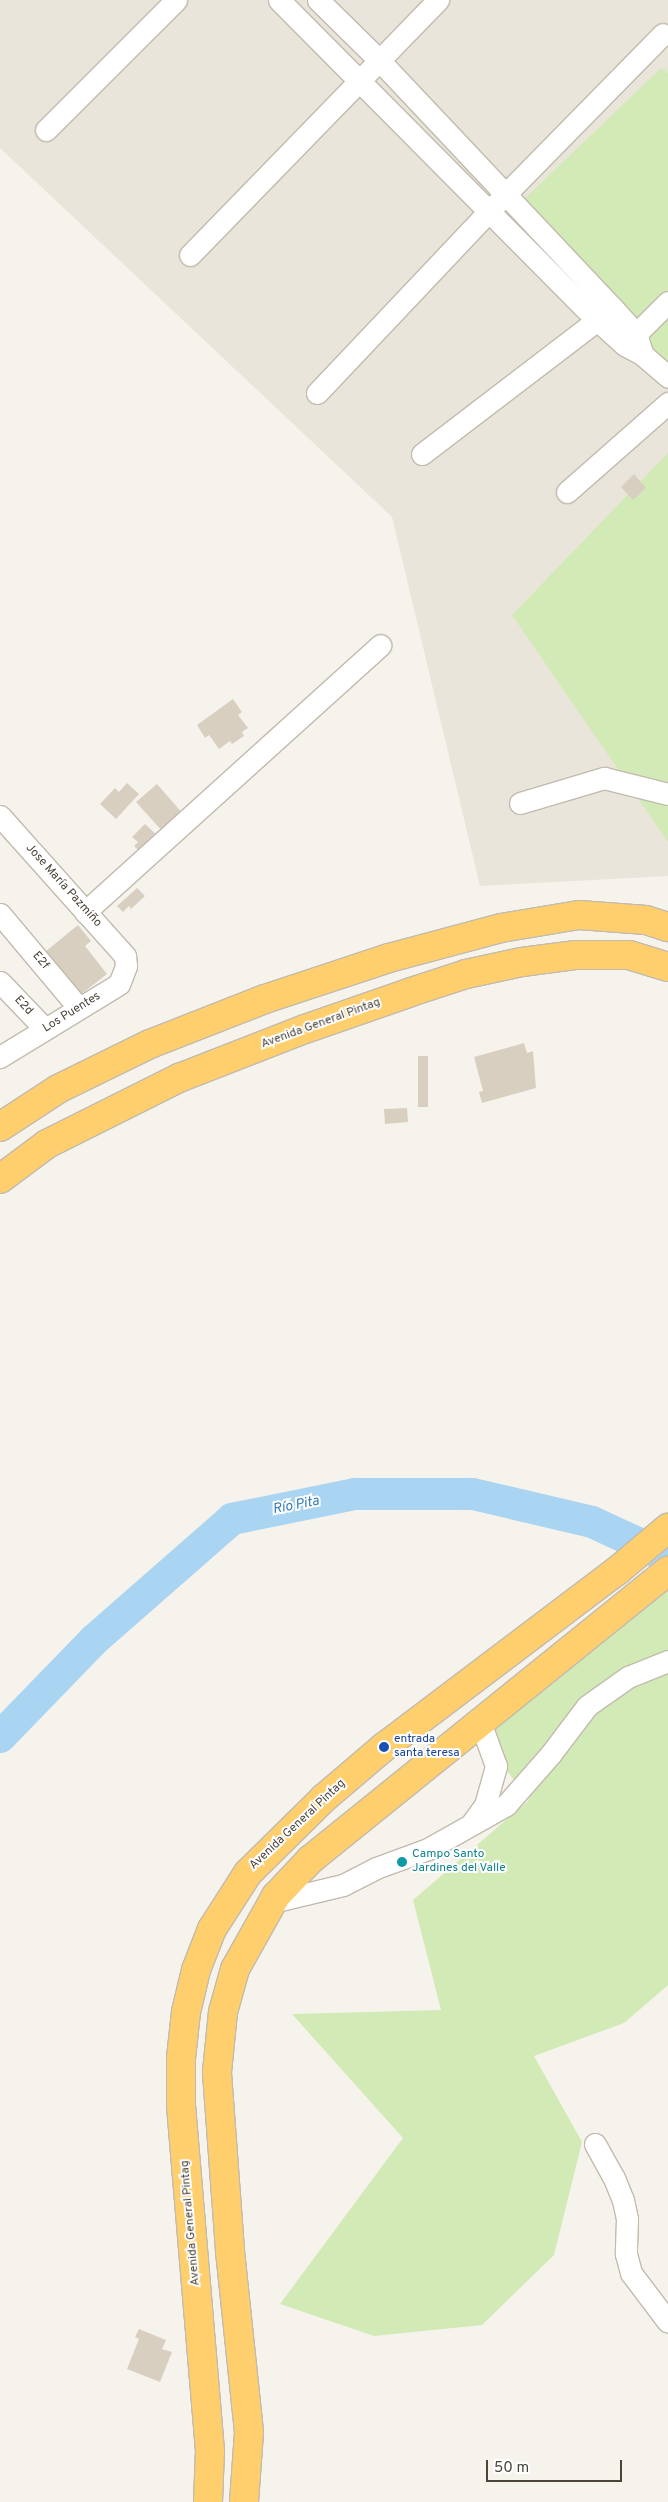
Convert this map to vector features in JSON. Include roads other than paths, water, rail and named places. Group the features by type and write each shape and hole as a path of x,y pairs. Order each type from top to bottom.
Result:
{"highway":[{"path":"0,1127 58,1089 150,1044 265,999 389,958 501,928 579,915 646,920 668,926"},
{"name":"Avenida General Pintag","path":"0,1179 47,1144 180,1078 305,1029 466,974 522,962 575,956 629,955 668,967"},
{"name":"Avenida General Pintag","path":"208,2502 210,2451 181,2105 181,2058 186,2012 196,1970 212,1929 248,1873 324,1798 384,1747 617,1570 668,1528"},
{"path":"244,2502 248,2432 230,2250 217,2072 223,2012 236,1968 272,1902 311,1859 668,1571"}],"street":[{"path":"46,130 176,0"},
{"path":"279,0 597,320 634,345"},
{"path":"318,0 379,60 506,194 634,345 668,378"},
{"path":"190,256 438,0"},
{"path":"317,393 506,194 663,34"},
{"path":"634,345 668,302"},
{"path":"422,454 597,320"},
{"path":"567,492 668,403"},
{"path":"85,912 380,645"},
{"path":"520,803 604,778 668,794"},
{"name":"Jose María Pazmiño","path":"0,816 125,956"},
{"name":"E2f","path":"0,914 80,1008"},
{"name":"Los Puentes","path":"0,1057 119,984 124,975 125,956"},
{"name":"E2d","path":"0,982 45,1030"},
{"path":"272,1902 343,1885 376,1868 428,1849 506,1805 587,1706 628,1677 668,1661"},
{"path":"471,1826 485,1805 496,1766 480,1722"},
{"path":"496,1766 510,1774 530,1778"},
{"path":"595,2144 614,2178 623,2200 628,2219 626,2254 631,2273 666,2316"}],"waterway":[{"name":"Río Pita","path":"0,1737 94,1640 232,1519 355,1494 473,1494 592,1522 668,1557"}],"place":[{"name":"entrada santa teresa","path":"384,1747"},
{"name":"Campo Santo Jardines del Valle","path":"402,1862"}]}
